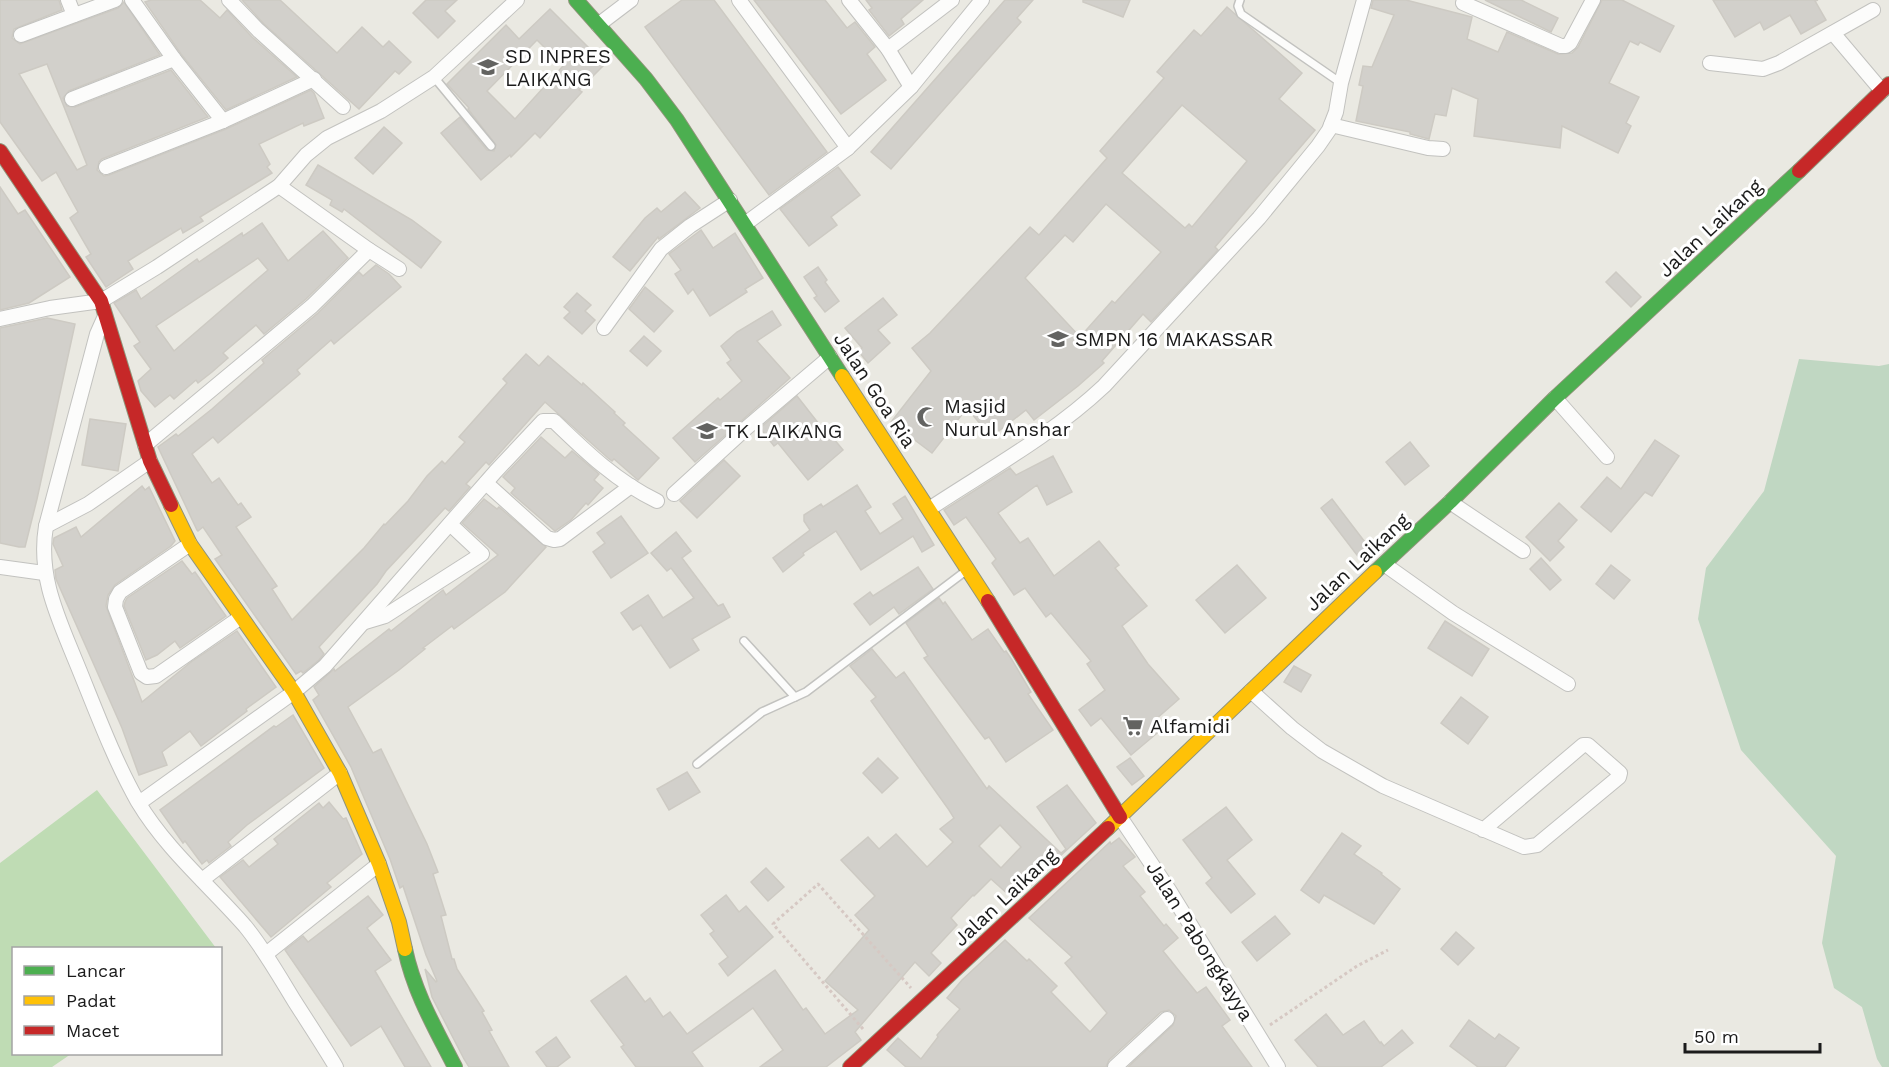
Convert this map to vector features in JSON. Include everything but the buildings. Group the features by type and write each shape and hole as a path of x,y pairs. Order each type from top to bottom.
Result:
{"main road":[{"name":"Jalan Goa Ria","path":"576,0 659,96 730,200 969,569 1120,817"},
{"name":"Jalan Laikang","path":"850,1067 1120,817 1450,502 1555,398 1752,215 1885,87"},
{"path":"0,151 101,301 150,461 190,544 294,692 320,734 340,773 379,864 399,922 414,984 427,1016 455,1067"}],"street":[{"path":"68,0 75,15"},
{"path":"21,35 115,0"},
{"path":"132,0 174,59 223,121"},
{"path":"229,0 258,30 343,107"},
{"path":"0,319 101,301 157,267 279,186 306,155 327,138 381,111 434,77 517,0"},
{"path":"598,25 632,0"},
{"path":"739,0 848,148"},
{"path":"849,0 888,49 911,87"},
{"path":"888,49 952,0"},
{"path":"745,225 848,148 911,87 982,0"},
{"path":"929,509 1061,422 1104,387 1259,218 1318,146 1331,125 1364,0"},
{"path":"1461,1 1561,46 1566,46 1570,43 1593,0"},
{"path":"1710,63 1763,69 1779,63 1873,10"},
{"path":"1833,33 1885,87"},
{"path":"72,99 174,59"},
{"path":"106,167 223,121 314,79"},
{"path":"1331,125 1428,148 1443,149"},
{"path":"279,186 369,250 399,268"},
{"path":"604,328 662,249 690,226 730,200"},
{"path":"145,445 312,306 369,250"},
{"path":"105,316 97,334 46,526 44,573 57,613 96,712 139,803 187,865 246,927 266,954 336,1067"},
{"path":"674,494 744,430 830,357"},
{"path":"1555,398 1607,457"},
{"path":"139,803 294,692 325,666 543,421 554,421 584,452 630,486 657,501"},
{"path":"46,526 88,504 150,461"},
{"path":"486,483 547,538 554,540 560,539 630,486"},
{"path":"1450,502 1523,551"},
{"path":"365,622 385,616 482,554 450,524"},
{"path":"190,544 120,592 116,599 115,607 141,673 147,677 156,676 241,617"},
{"path":"1384,564 1452,613 1568,684"},
{"path":"0,567 44,573"},
{"path":"1251,691 1292,728 1339,762 1409,799 1483,830 1524,847 1537,845 1619,777 1620,773 1588,745 1583,745 1483,830"},
{"path":"202,880 340,773"},
{"name":"Jalan Pabongkayya","path":"1120,817 1278,1067"},
{"path":"266,954 379,864"},
{"path":"1115,1067 1167,1018"}],"lane":[{"path":"1240,0 1238,6 1241,14 1341,83"},
{"path":"434,77 491,146"},
{"path":"698,764 762,712 806,692 969,569"},
{"path":"744,641 795,697"}],"path":[{"path":"876,1045 773,924 818,884 922,1001"},
{"path":"1258,1033 1357,966 1388,950"}],"green space":[{"path":"1799,359 1879,366 1889,364 1889,1067 1882,1067 1877,1059 1862,1007 1834,988 1822,943 1836,856 1741,750 1698,619 1706,568 1764,491"},
{"path":"97,790 215,947 12,947 12,1055 70,1055 52,1067 0,1067 0,863"}],"traffic: fast":[{"path":"576,0 646,79 677,120 842,376"},
{"path":"1375,572 1555,398 1799,171"},
{"path":"405,949 420,995 455,1067"}],"traffic: slow":[{"path":"842,376 988,601"},
{"path":"171,505 190,544 294,692 340,773 379,864 399,922 405,949"},
{"path":"1108,828 1375,572"}],"traffic: jam":[{"path":"1799,171 1889,84"},
{"path":"0,151 101,301 150,461 171,505"},
{"path":"988,601 1120,817"},
{"path":"850,1067 1108,828"}],"place":[{"name":"SD INPRES LAIKANG","path":"488,67"},
{"name":"SMPN 16 MAKASSAR","path":"1058,339"},
{"name":"Masjid Nurul Anshar","path":"927,417"},
{"name":"TK LAIKANG","path":"707,431"},
{"name":"Alfamidi","path":"1133,726"}]}
